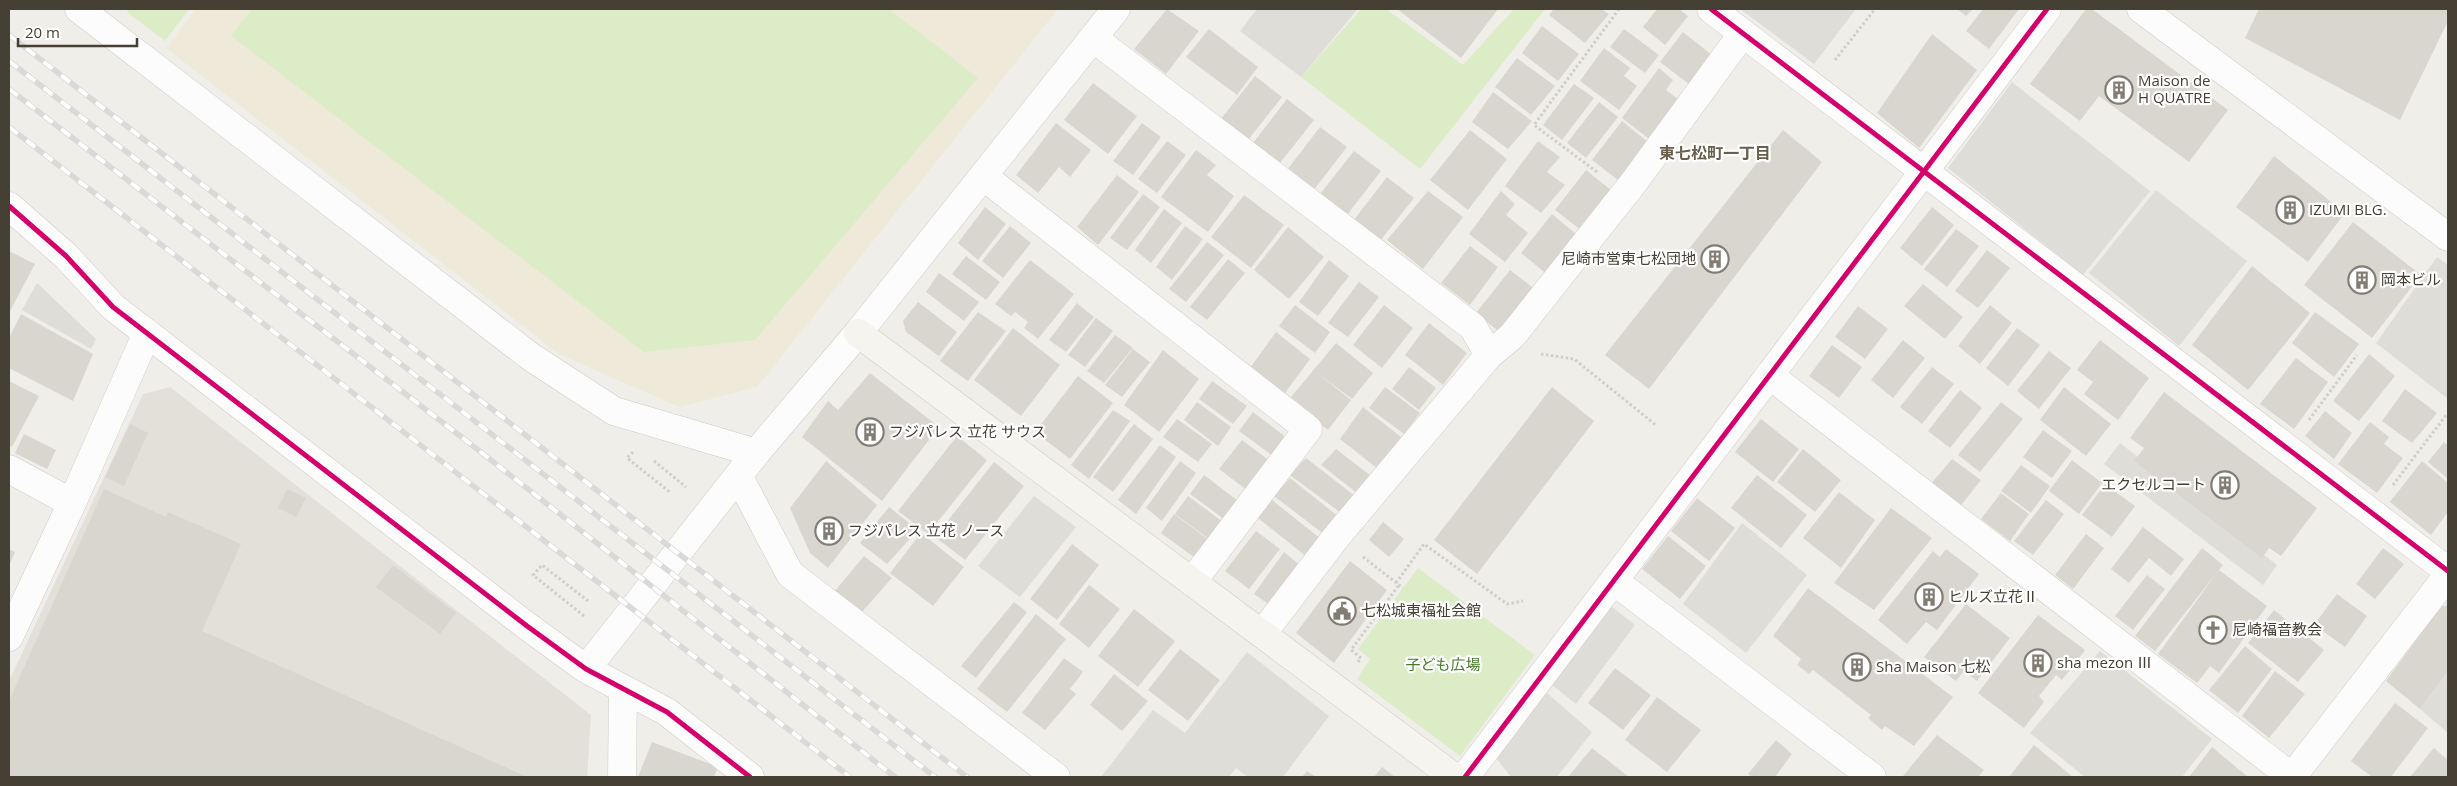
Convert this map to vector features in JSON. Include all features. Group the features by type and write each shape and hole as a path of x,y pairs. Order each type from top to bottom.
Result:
{"street":[{"path":"79,9 531,357 614,411 756,453"},
{"path":"586,669 756,453 858,333 1116,9"},
{"path":"1711,9 2448,573 2292,777 1769,375"},
{"path":"1465,777 2047,9"},
{"path":"2141,9 2448,237"},
{"path":"1262,634 1337,536 1489,355 1512,336 1625,193 1743,33"},
{"path":"1093,38 1473,327 1489,355"},
{"path":"983,176 1308,429 1192,582"},
{"path":"9,206 66,256 113,308 527,626 586,669 667,712 750,777"},
{"path":"858,333 1454,777"},
{"path":"9,637 72,503 147,334"},
{"path":"9,469 72,503"},
{"path":"739,477 790,574 1056,777"},
{"path":"1614,581 1872,777"},
{"path":"622,777 624,690"}],"path":[{"path":"1619,9 1534,125 1625,193"},
{"path":"1813,88 1875,9"},
{"path":"1512,336 1534,353 1574,359 1657,426"},
{"path":"2288,449 2357,355"},
{"path":"2371,513 2447,414"},
{"path":"637,446 627,458 671,494"},
{"path":"651,458 686,487"},
{"path":"1337,536 1400,586"},
{"path":"1336,690 1361,658 1351,650 1400,586 1424,544 1507,604 1523,601"},
{"path":"579,612 533,575 542,565 588,601"}],"shaded area":[{"path":"196,9 1058,9 757,387 679,407 559,354 166,48"},
{"path":"1257,9 1357,10 1301,77 1240,31"},
{"path":"1740,9 1856,9 1814,64"},
{"path":"2012,82 2150,191 2083,275 1948,168"},
{"path":"2156,190 2247,261 2179,346 2089,273"},
{"path":"2437,257 2448,265 2448,399 2376,343"},
{"path":"37,283 96,339 91,349 22,310"},
{"path":"170,387 591,715 587,777 9,777 9,681 143,394"},
{"path":"2120,443 2277,565 2263,585 2104,464"},
{"path":"1034,496 1076,527 1020,597 978,566"},
{"path":"1742,523 1807,575 1746,653 1683,604"},
{"path":"1611,606 1635,625 1576,704 1552,685"},
{"path":"2100,651 2212,739 2182,777 2085,777 2030,733"},
{"path":"1247,652 1329,716 1283,777 1248,777 1236,768 1229,777 1101,777 1153,710 1185,733"},
{"path":"2448,671 2448,733 2420,709"},
{"path":"1547,693 1592,732 1557,777 1511,777 1496,758"}],"green space":[{"path":"129,9 189,9 165,41 127,12"},
{"path":"252,9 889,9 978,78 755,340 644,352 231,36"},
{"path":"1361,9 1386,9 1463,65 1514,9 1545,9 1420,169 1301,77"},
{"name":"子ども広場","path":"1418,568 1535,655 1460,756 1357,679 1370,659 1358,649"}],"building":[{"path":"1167,9 1199,31 1166,74 1134,49"},
{"path":"1397,9 1498,9 1461,58"},
{"path":"1554,9 1601,9 1609,14 1585,43 1549,15"},
{"path":"1657,9 1679,9 1688,16 1665,45 1643,27"},
{"path":"1957,9 1973,9 1966,16"},
{"path":"1983,9 2019,9 1989,49 1966,31"},
{"name":"Maison de H QUATRE","path":"2086,9 2092,9 2228,110 2189,162 2099,96 2080,121 2030,84"},
{"path":"2259,9 2444,9 2448,11 2448,21 2400,120 2245,38"},
{"path":"1542,26 1579,54 1558,81 1522,53"},
{"path":"1209,29 1258,67 1237,95 1186,57"},
{"path":"1624,29 1659,55 1645,73 1610,47"},
{"path":"1683,32 1717,59 1694,88 1660,62"},
{"path":"1932,34 1977,70 1919,148 1877,113"},
{"path":"1604,48 1630,68 1624,76 1637,86 1619,110 1580,81"},
{"path":"1517,58 1555,86 1531,115 1495,87"},
{"path":"1659,68 1673,80 1666,90 1678,99 1648,138 1622,118"},
{"path":"1255,76 1282,97 1248,140 1221,119"},
{"path":"1093,83 1137,116 1108,154 1064,120"},
{"path":"1574,84 1594,98 1562,140 1543,125"},
{"path":"1493,92 1532,121 1508,149 1472,122"},
{"path":"1287,99 1314,120 1280,163 1253,143"},
{"path":"1599,102 1618,117 1586,158 1567,143"},
{"path":"1622,121 1648,142 1618,180 1592,160"},
{"path":"1056,123 1091,150 1070,177 1059,167 1038,193 1016,175"},
{"path":"1142,123 1161,137 1133,175 1113,161"},
{"path":"1320,127 1347,147 1313,191 1287,170"},
{"path":"1470,130 1507,159 1468,210 1430,180"},
{"name":"尼崎市営東七松団地","path":"1783,130 1822,162 1649,389 1605,355"},
{"path":"1167,141 1186,155 1157,193 1138,179"},
{"path":"1538,141 1560,157 1547,172 1565,185 1541,213 1505,186"},
{"path":"1196,150 1216,165 1207,175 1234,196 1208,232 1161,197"},
{"path":"1354,151 1381,171 1347,215 1320,194"},
{"name":"IZUMI BLG.","path":"2274,156 2345,213 2308,262 2236,207"},
{"path":"1586,170 1612,191 1581,230 1555,210"},
{"path":"1117,175 1139,192 1098,245 1077,227"},
{"path":"1387,177 1414,198 1380,241 1353,221"},
{"path":"1428,191 1463,217 1423,269 1387,240"},
{"path":"1501,191 1515,204 1506,215 1528,233 1505,262 1469,234"},
{"path":"1143,194 1160,207 1127,250 1110,238"},
{"path":"1244,195 1284,225 1251,268 1211,237"},
{"path":"985,207 1006,224 978,260 958,243"},
{"path":"1932,207 1954,225 1922,266 1900,248"},
{"path":"1164,209 1182,223 1151,263 1135,250"},
{"path":"1552,214 1577,235 1548,275 1521,253"},
{"name":"岡本ビル","path":"2353,222 2421,275 2372,338 2304,285"},
{"path":"1010,226 1031,243 1003,278 982,261"},
{"path":"1185,226 1203,239 1172,280 1156,267"},
{"path":"1288,227 1324,257 1289,299 1254,270"},
{"path":"1956,229 1979,246 1947,287 1924,269"},
{"path":"1207,242 1224,255 1186,302 1169,289"},
{"path":"1470,246 1498,267 1470,305 1441,283"},
{"path":"1987,250 2010,268 1978,308 1955,291"},
{"path":"9,251 35,264 9,313"},
{"path":"966,256 1000,282 986,300 952,274"},
{"path":"1228,259 1245,273 1207,320 1190,307"},
{"path":"1030,260 1074,294 1038,339 1024,328 1028,322 1015,312 1011,316 995,304"},
{"path":"1329,260 1349,276 1318,316 1299,302"},
{"path":"2252,266 2310,313 2248,390 2192,345"},
{"path":"1510,270 1536,290 1502,334 1476,313"},
{"path":"939,273 979,302 964,321 926,292"},
{"path":"1359,282 1379,297 1348,337 1328,323"},
{"path":"1923,284 1963,317 1945,339 1904,306"},
{"path":"918,302 957,332 939,356 906,332 903,321"},
{"path":"1077,303 1094,317 1066,352 1049,340"},
{"path":"1295,305 1330,332 1315,353 1279,326"},
{"path":"1384,305 1413,328 1382,368 1353,345"},
{"path":"1990,305 2012,323 1980,364 1958,346"},
{"path":"1858,306 1888,329 1865,359 1835,337"},
{"path":"978,312 1006,331 968,381 940,361"},
{"path":"2315,312 2359,344 2334,377 2292,343"},
{"path":"21,314 93,354 73,401 9,368 9,338"},
{"path":"1096,318 1113,331 1085,367 1068,355"},
{"path":"1429,323 1467,353 1443,385 1405,355"},
{"path":"1013,328 1060,365 1021,416 974,380"},
{"path":"2017,328 2040,345 2008,386 1986,368"},
{"path":"1276,332 1310,359 1285,393 1250,368"},
{"path":"1115,335 1133,348 1104,383 1087,371"},
{"path":"1903,340 1925,358 1893,398 1871,380"},
{"path":"2100,340 2149,378 2118,420 2084,394 2093,382 2077,370"},
{"path":"1336,343 1373,373 1352,399 1316,372 1351,400 1328,430 1310,417 1313,414 1291,397"},
{"path":"1832,345 1862,367 1839,398 1809,376"},
{"path":"1133,349 1150,362 1122,397 1105,385"},
{"path":"1163,350 1199,379 1159,432 1124,405"},
{"path":"2049,351 2071,368 2039,409 2017,391"},
{"path":"2369,354 2395,376 2359,421 2333,401"},
{"path":"2296,358 2328,382 2294,429 2260,404"},
{"path":"1409,367 1436,388 1419,410 1392,389"},
{"path":"1932,367 1954,384 1922,424 1900,407"},
{"name":"フジパレス 立花 サウス","path":"870,373 939,427 882,501 802,437 828,401 838,410"},
{"path":"1078,376 1113,403 1070,459 1035,432"},
{"path":"9,381 39,396 12,447 9,445"},
{"path":"1212,381 1247,406 1233,424 1199,399"},
{"path":"1385,387 1420,413 1404,434 1369,408"},
{"path":"1552,387 1594,421 1477,574 1434,540"},
{"path":"2064,387 2111,424 2086,456 2040,420"},
{"path":"2405,389 2437,413 2412,443 2382,421"},
{"path":"1960,390 1982,408 1950,448 1928,431"},
{"name":"エクセルコート","path":"2164,392 2317,508 2281,556 2269,548 2262,558 2134,461 2144,448 2130,438"},
{"path":"1197,402 1231,427 1218,446 1184,420"},
{"path":"2001,402 2023,419 1980,472 1958,455"},
{"path":"1363,407 1401,437 1378,469 1340,439"},
{"path":"1113,410 1130,421 1089,479 1071,465"},
{"path":"2325,411 2352,433 2334,459 2305,436"},
{"path":"1253,412 1287,438 1273,456 1239,431"},
{"path":"1177,419 1212,444 1198,462 1163,437"},
{"path":"1761,419 1799,449 1773,482 1735,452"},
{"path":"2370,422 2389,437 2384,444 2403,458 2377,493 2338,464"},
{"path":"130,424 148,433 124,486 105,477"},
{"path":"1134,424 1153,439 1113,492 1093,477"},
{"path":"2043,430 2072,451 2052,478 2023,457"},
{"path":"24,434 56,450 47,469 15,453"},
{"path":"957,436 987,460 928,534 898,511"},
{"path":"1242,440 1271,462 1248,491 1219,469"},
{"path":"2444,442 2448,446 2448,479 2428,462"},
{"path":"1160,445 1176,457 1136,514 1118,500"},
{"path":"1336,449 1371,476 1357,493 1321,465"},
{"path":"1803,449 1841,480 1815,512 1777,482"},
{"path":"1306,458 1355,496 1341,513 1290,475"},
{"path":"1952,459 1981,480 1959,508 1929,486"},
{"path":"2072,460 2102,483 2079,514 2049,491"},
{"name":"フジパレス 立花 ノース","path":"826,461 877,505 828,568 810,553 790,508"},
{"path":"1180,461 1196,473 1162,521 1146,508"},
{"path":"2422,461 2448,483 2448,512 2431,535 2390,502"},
{"path":"994,462 1024,486 965,560 935,537"},
{"path":"2021,465 2050,486 2031,513 2001,491"},
{"path":"1204,475 1238,501 1224,519 1190,494"},
{"path":"1757,475 1807,515 1781,548 1731,508"},
{"path":"1290,478 1339,517 1325,535 1274,496"},
{"path":"2105,484 2135,506 2112,537 2082,515"},
{"path":"104,489 166,517 168,512 241,544 202,631 527,777 9,777 9,701"},
{"path":"287,489 306,498 296,517 278,508"},
{"path":"1839,492 1875,520 1841,568 1803,538"},
{"path":"2001,493 2029,514 2010,541 1981,519"},
{"path":"1188,496 1223,522 1210,540 1175,514"},
{"path":"1697,498 1735,528 1709,561 1671,531"},
{"path":"1272,500 1321,539 1307,557 1258,518"},
{"path":"2046,500 2064,514 2033,555 2014,541"},
{"path":"889,507 918,530 887,564 860,543"},
{"path":"1891,508 1932,538 1874,610 1834,583"},
{"path":"1174,514 1209,540 1195,558 1161,533"},
{"path":"1383,522 1404,539 1389,557 1369,540"},
{"path":"2143,527 2184,559 2171,576 2149,558 2129,583 2111,569"},
{"path":"1256,531 1280,549 1249,589 1225,571"},
{"path":"921,533 964,567 933,606 890,573"},
{"path":"2086,534 2104,548 2073,589 2055,575"},
{"path":"1668,536 1706,566 1680,599 1642,569"},
{"path":"1072,544 1099,565 1057,620 1030,599"},
{"name":"尼崎福音教会","path":"2202,548 2223,565 2219,570 2267,606 2219,673 2210,666 2197,683 2158,654 2216,574 2155,651 2135,636"},
{"path":"2383,548 2404,564 2375,599 2356,584"},
{"path":"9,549 15,552 9,566"},
{"name":"ヒルズ立花Ⅱ","path":"1946,549 1979,574 1937,630 1926,622 1907,644 1878,620 1933,551 1940,557"},
{"path":"1284,552 1301,566 1271,606 1254,594"},
{"path":"864,556 892,578 862,612 834,592"},
{"name":"七松城東福祉会館","path":"1350,561 1387,590 1334,663 1296,633"},
{"path":"393,565 456,613 440,634 376,587"},
{"path":"2147,575 2165,589 2133,630 2115,616"},
{"path":"1089,585 1120,609 1089,648 1059,624"},
{"name":"Sha Maison 七松","path":"1808,588 1953,697 1914,746 1885,726 1882,730 1868,718 1871,715 1813,670 1809,674 1797,665 1801,659 1773,636"},
{"path":"2337,594 2367,616 2345,647 2314,625"},
{"path":"1014,602 1027,612 976,678 961,666"},
{"path":"1966,604 2010,638 1977,681 1964,671 1956,681 1924,657"},
{"path":"2441,606 2448,606 2448,671 2420,709 2386,681"},
{"path":"1134,609 1175,641 1138,687 1098,656"},
{"path":"2274,610 2324,650 2298,682 2248,643"},
{"path":"1036,614 1066,639 1007,712 977,689"},
{"name":"sha mezon Ⅲ","path":"2038,615 2085,650 2062,680 2056,675 2039,696 2044,702 2024,728 1978,693"},
{"path":"2245,646 2272,669 2238,713 2209,690"},
{"path":"1180,649 1220,680 1188,721 1148,690"},
{"path":"1064,658 1083,672 1070,689 1076,694 1045,730 1022,713"},
{"path":"1615,668 1651,695 1623,730 1588,703"},
{"path":"2275,671 2305,694 2269,738 2242,716"},
{"path":"1114,674 1148,701 1122,731 1090,705"},
{"path":"1657,697 1701,730 1667,772 1625,740"},
{"path":"2395,703 2428,728 2391,777 2372,777 2351,761"},
{"path":"1937,735 1984,770 1978,777 1903,776"},
{"path":"1776,740 1792,754 1775,777 1752,777 1748,774"},
{"path":"652,742 718,767 714,777 638,777"},
{"path":"2034,745 2073,777 2009,777"},
{"path":"2212,747 2248,777 2189,777"},
{"path":"1592,748 1629,777 1568,777"},
{"path":"2434,748 2448,760 2448,774 2446,777 2410,777"},
{"path":"1382,767 1395,777 1374,777"},
{"path":"1307,771 1316,777 1302,777"}],"railway":[{"path":"9,35 967,777"},
{"path":"9,61 935,777"},
{"path":"9,89 468,442 895,777"},
{"path":"9,127 850,777"}],"cycle path":[{"path":"1711,9 2448,571"},
{"path":"1465,777 2047,9"},
{"path":"9,206 66,256 113,307 527,626 586,669 667,712 750,777"}],"place":[{"name":"Maison de H QUATRE","path":"2119,90"},
{"name":"IZUMI BLG.","path":"2290,210"},
{"name":"尼崎市営東七松団地","path":"1715,259"},
{"name":"岡本ビル","path":"2362,280"},
{"name":"フジパレス 立花 サウス","path":"870,432"},
{"name":"エクセルコート","path":"2225,485"},
{"name":"フジパレス 立花 ノース","path":"829,531"},
{"name":"ヒルズ立花Ⅱ","path":"1929,597"},
{"name":"七松城東福祉会館","path":"1342,611"},
{"name":"尼崎福音教会","path":"2213,630"},
{"name":"sha mezon Ⅲ","path":"2038,663"},
{"name":"Sha Maison 七松","path":"1857,667"}],"district":[{"name":"東七松町一丁目","path":"1715,153"}]}
